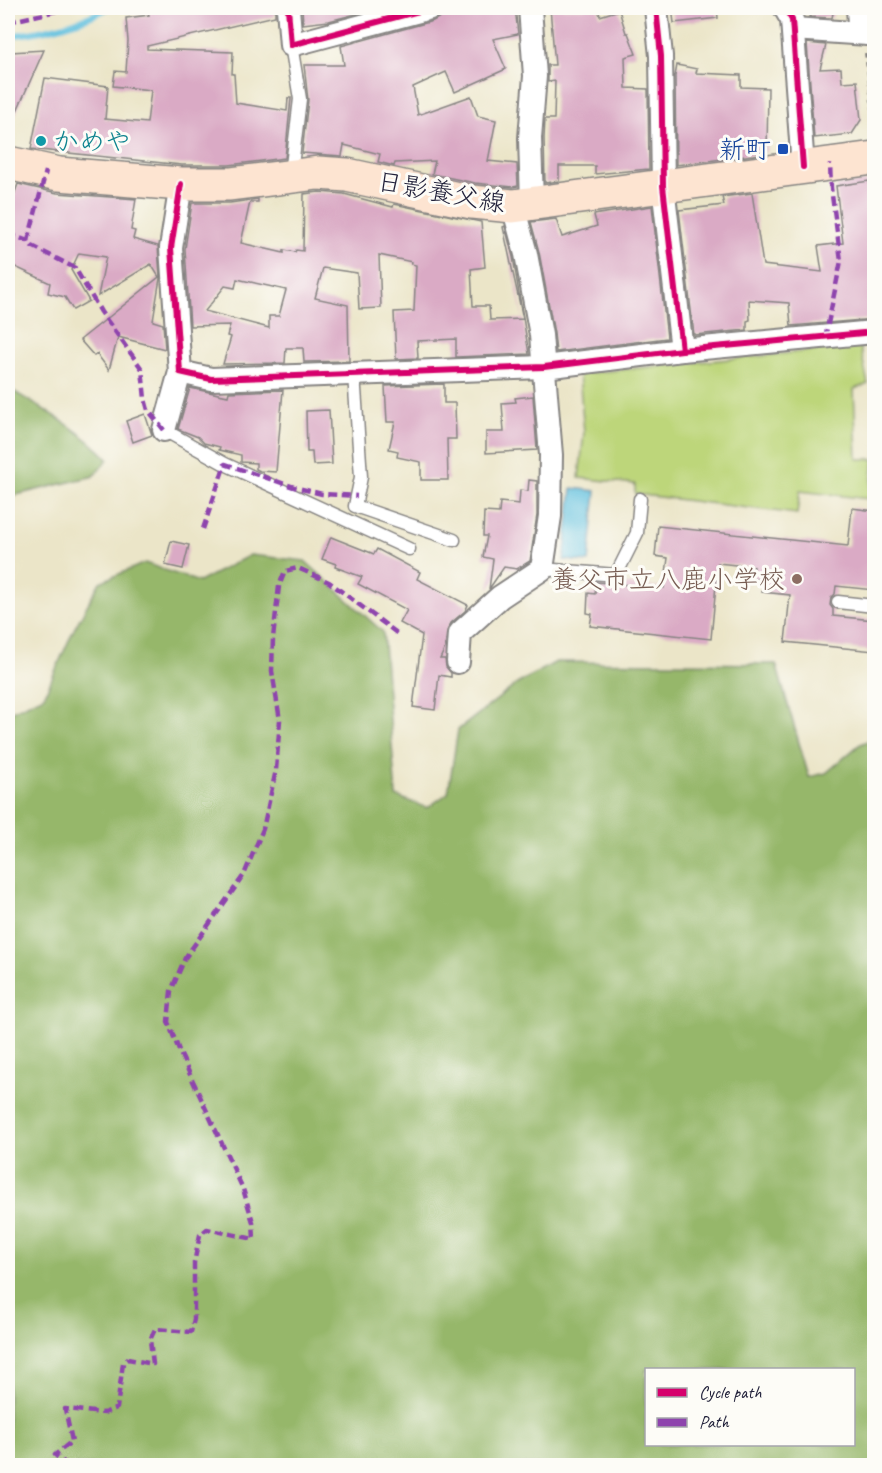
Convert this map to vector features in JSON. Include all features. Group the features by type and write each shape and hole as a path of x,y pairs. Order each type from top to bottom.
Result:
{"main road":[{"name":"日影養父線","path":"8,163 59,174 182,184 230,184 318,173 347,175 472,202 523,204 870,158"}],"street":[{"path":"288,8 291,45 430,8"},
{"path":"458,662 460,633 500,597 542,569 550,516 551,455 544,367 541,335 526,255 523,204 535,76 530,8"},
{"path":"656,8 661,56 663,186 682,351"},
{"path":"785,8 792,20 803,167"},
{"path":"858,8 859,24 871,34"},
{"path":"793,29 871,34"},
{"path":"164,430 180,372 171,248 182,184"},
{"path":"180,372 211,379 544,367 874,332"}],"lane":[{"path":"291,45 300,99 291,177"},
{"path":"354,374 361,477 355,506 454,540"},
{"path":"164,430 225,464 409,549"},
{"path":"542,569 616,575 637,532 640,499"},
{"path":"838,602 874,606"}],"path":[{"path":"870,158 864,149 874,135 874,118 865,58 871,34"}],"green space":[{"path":"860,346 868,384 854,389 857,459 874,459 869,499 800,491 797,514 635,494 635,484 579,478 584,432 579,374"},
{"path":"8,388 73,429 108,459 94,476 8,497"},
{"path":"250,555 305,561 383,632 396,796 427,808 448,793 458,730 517,684 556,662 776,664 809,777 826,773 859,745 874,738 874,1465 8,1465 8,713 44,696 73,631 100,582 145,563 199,582"}],"water":[{"path":"572,488 596,491 589,562 564,560"}],"building":[{"path":"162,8 275,8 275,16 147,46 147,49 233,52 232,74 234,74 236,103 287,111 288,98 291,98 285,158 229,165 182,165 31,149 45,78 108,86 105,119 147,123 151,90 113,86 115,71 126,72 128,41 126,18 149,15 148,11"},
{"path":"302,8 379,8 329,21 303,24"},
{"path":"443,8 446,13 467,8 515,8 518,34 493,39 506,69 455,92 446,72 413,87 418,115 471,96 478,116 496,120 488,161 517,164 518,186 475,183 432,174 435,161 395,163 394,166 378,162 380,154 344,145 342,156 302,153 308,100 304,65 344,65 341,46 433,21 440,17"},
{"path":"550,8 598,8 600,16 619,10 636,54 625,57 626,88 648,89 649,169 595,174 595,166 559,166 559,181 545,183 545,119 554,119 555,81 548,82 548,65 555,65"},
{"path":"672,8 717,8 718,18 674,23"},
{"path":"812,8 834,8 832,18 810,17"},
{"path":"807,43 826,45 820,69 841,68 842,82 857,81 861,120 852,134 814,138"},
{"path":"44,50 8,131 8,85 12,75 11,52"},
{"path":"677,65 697,69 696,73 741,75 741,87 768,88 767,152 760,151 761,154 676,165 675,76"},
{"path":"869,181 874,214 874,319 791,326 789,303 749,300 750,320 747,321 747,330 694,335 679,210 724,205 722,197 752,193 763,265 822,272 818,246 843,243 836,186"},
{"path":"18,184 57,193 136,199 131,230 135,231 133,239 158,246 160,278 153,321 163,324 165,349 118,337 109,370 97,354 94,356 80,340 159,277 151,264 98,296 106,257 79,253 71,270 89,301 73,310 65,297 48,293 50,283 11,265 14,259 8,257 8,222 13,207 10,206"},
{"path":"319,192 344,194 393,207 394,204 481,222 485,267 471,269 473,306 489,306 490,320 523,319 503,227 505,226 513,257 529,354 456,357 456,339 417,341 418,358 396,359 394,312 414,311 416,265 411,264 412,262 379,255 381,308 359,309 357,273 323,268 315,298 348,305 349,361 304,362 303,348 286,348 285,363 223,364 231,337 227,336 230,325 190,326 185,249 192,203 230,203 258,199 258,202 250,202 241,243 284,253 284,250 303,251 304,194","holes":["237,279 286,290 279,316 269,316 269,328 205,311 225,286 235,288"]},
{"path":"652,206 667,338 556,352 539,252 531,222 556,219 562,237 597,226 594,215"},
{"path":"444,384 444,403 455,403 456,439 447,439 448,480 421,480 421,462 397,457 398,451 389,449 395,422 387,422 385,386"},
{"path":"190,388 228,396 229,392 283,390 276,472 260,471 256,469 256,463 241,462 241,455 219,450 220,447 204,443 198,437 178,429"},
{"path":"533,396 537,450 486,453 486,432 504,432 502,403 516,402 515,398"},
{"path":"329,410 332,464 313,465 312,452 307,452 306,411"},
{"path":"145,414 152,435 133,442 126,421"},
{"path":"529,480 537,481 537,515 530,561 517,569 504,567 489,589 493,559 483,557 487,536 483,536 484,512 499,513 500,502 519,504 520,490 528,491"},
{"name":"養父市立八鹿小学校","path":"852,508 874,511 874,590 836,586 830,605 833,609 833,616 874,620 874,651 785,642 790,595 762,592 764,580 752,579 754,567 718,563 711,639 590,626 592,614 587,613 588,593 595,594 596,582 664,588 668,558 655,556 658,526 848,546"},
{"path":"331,537 374,554 377,549 420,572 417,579 468,605 465,611 451,623 447,631 445,648 440,659 445,659 451,677 439,675 435,710 413,707 422,635 400,623 407,610 358,584 362,577 335,567 336,564 322,559"},
{"path":"171,541 189,545 183,569 165,565"}],"waterway":[{"path":"8,36 59,27 108,8"}],"marked path":[{"path":"8,22 70,8"},
{"path":"825,338 841,261 830,164"},
{"path":"28,241 46,171"},
{"path":"8,234 28,241 32,246 75,268 101,312 142,369 148,410 164,430"},
{"path":"203,529 225,464 322,494 357,496"},
{"path":"69,1466 55,1455 72,1441 65,1409 104,1413 117,1408 123,1363 128,1359 153,1364 150,1340 155,1329 191,1332 194,1319 194,1263 200,1235 207,1229 254,1239 253,1222 243,1189 168,1022 171,991 185,958 244,875 263,829 276,770 280,720 272,671 273,638 279,586 285,571 298,568 329,582 398,634"}],"cycle path":[{"path":"288,8 291,45 430,8"},
{"path":"656,8 661,56 663,186 682,350"},
{"path":"785,8 792,20 803,167"},
{"path":"181,184 171,248 180,372 211,379 544,367 682,350 874,332"}],"place":[{"name":"かめや","path":"41,141"},
{"name":"新町","path":"783,149"},
{"name":"養父市立八鹿小学校","path":"797,579"}]}
